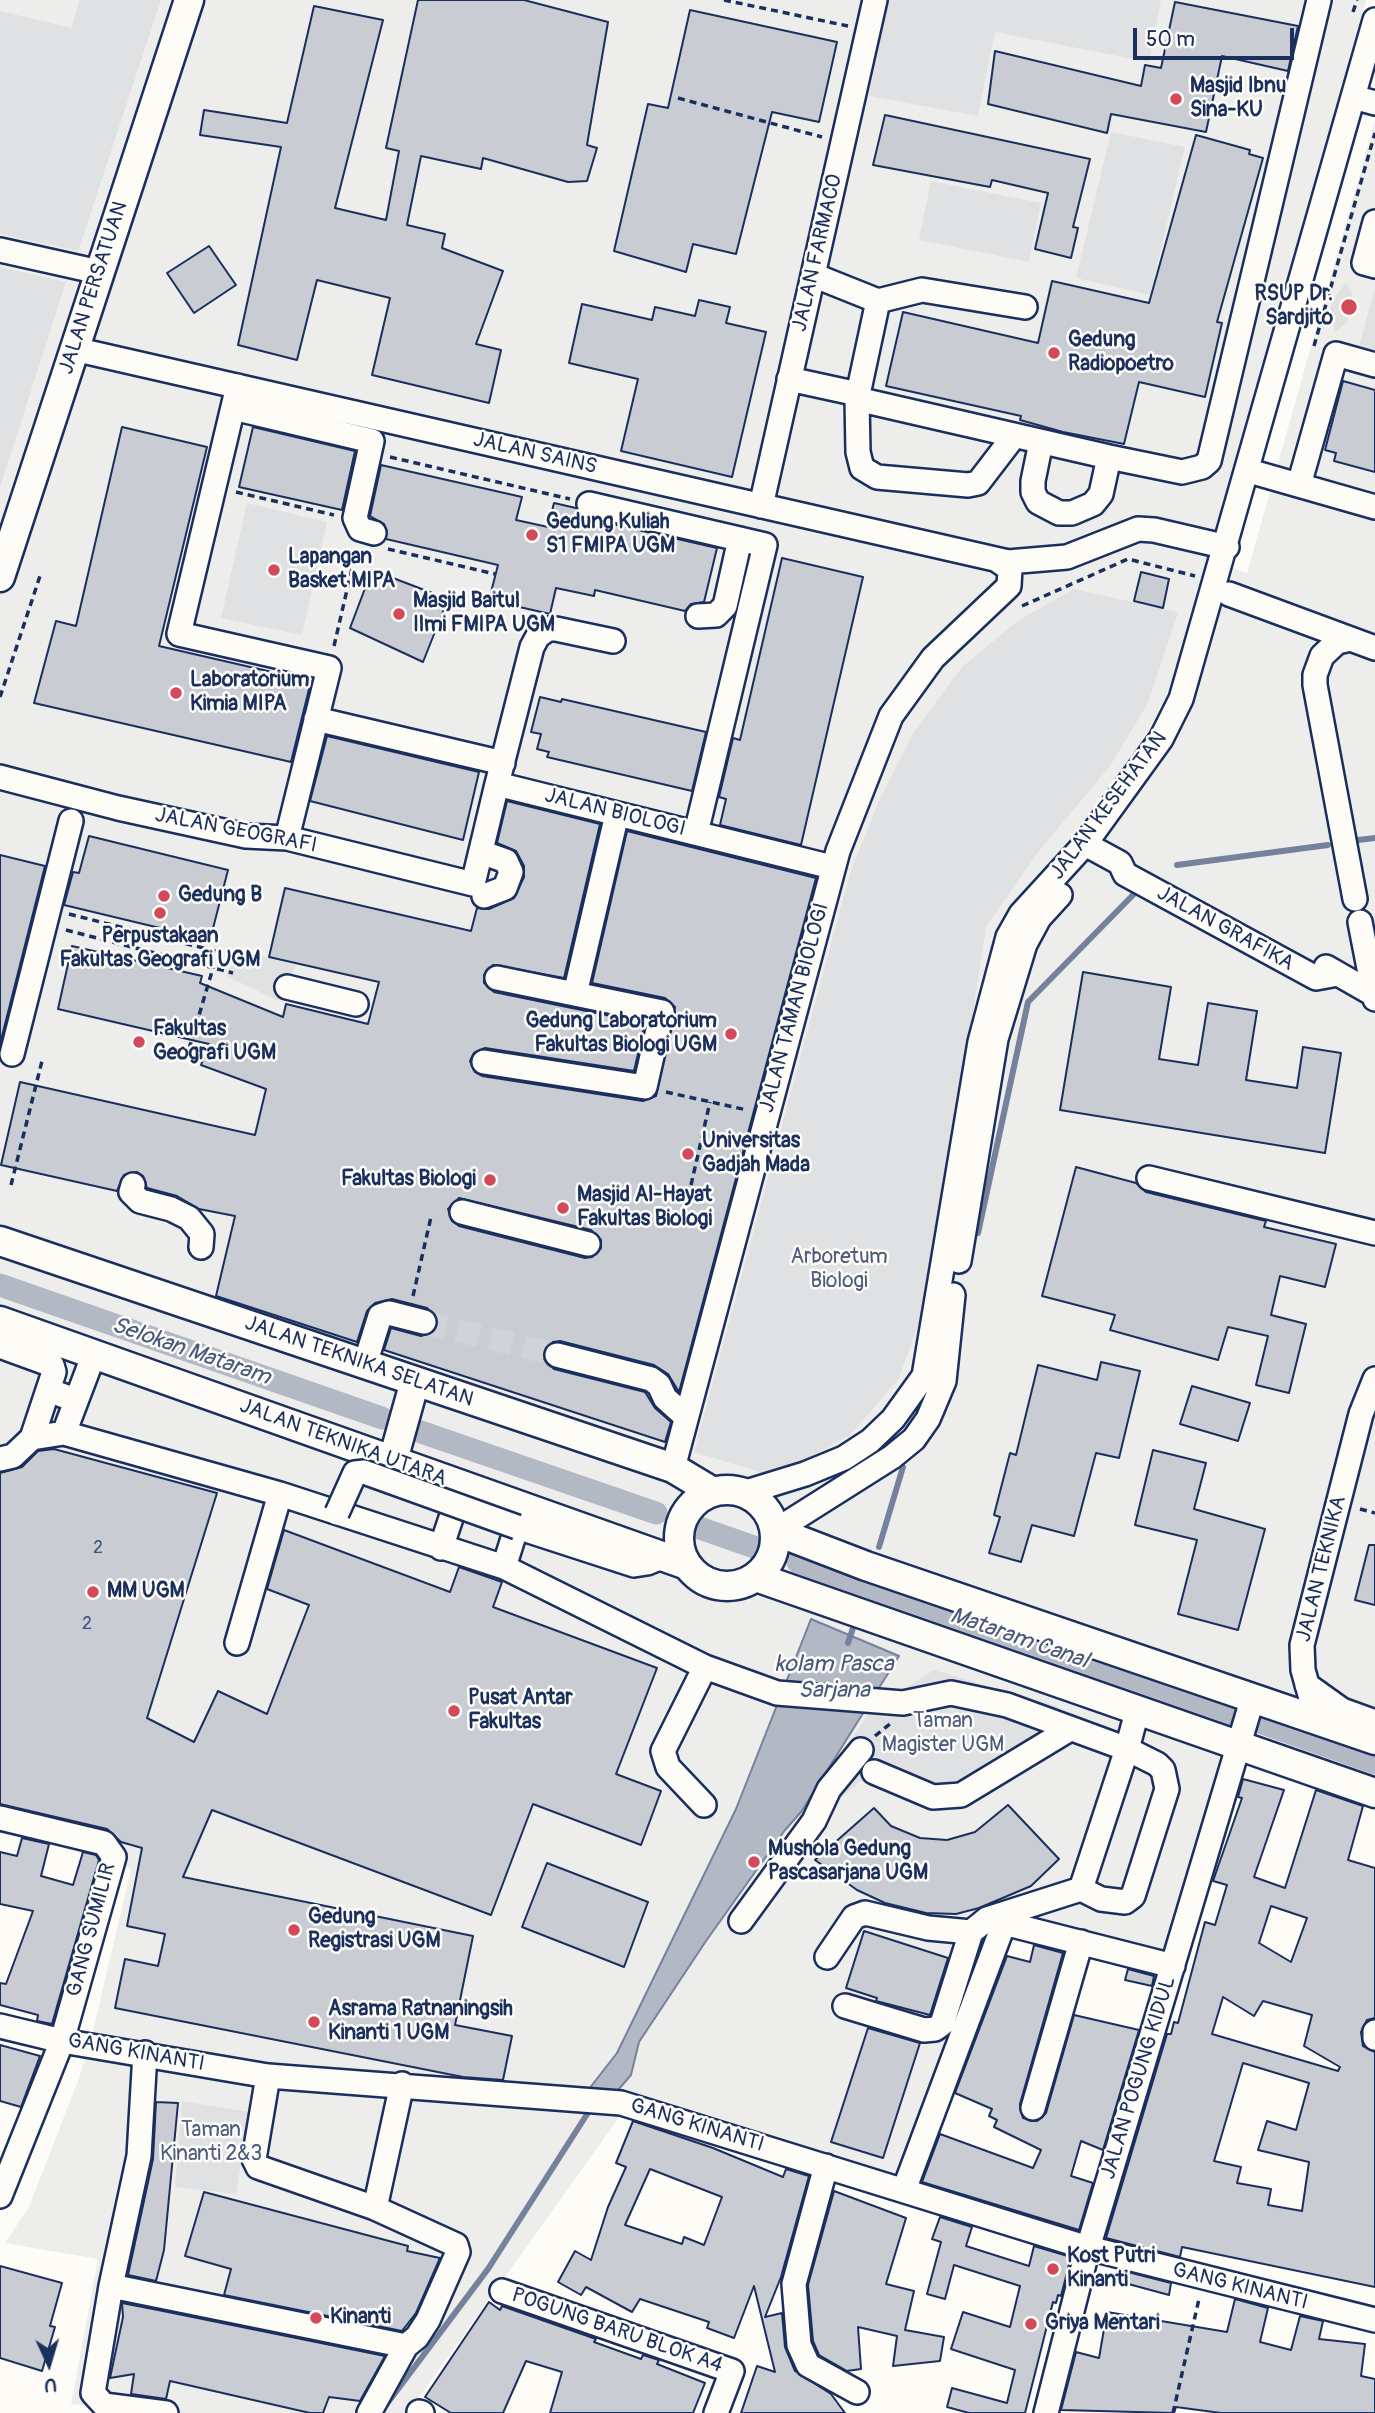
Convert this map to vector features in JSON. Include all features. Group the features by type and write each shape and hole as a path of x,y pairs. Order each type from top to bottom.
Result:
{"main road":[{"name":"JALAN PERSATUAN","path":"2,564 189,0"},
{"name":"JALAN TEKNIKA SELATAN","path":"0,1241 673,1468 713,1492"},
{"name":"JALAN TEKNIKA UTARA","path":"0,1321 94,1354 396,1450 520,1517 676,1553"},
{"path":"396,1450 415,1381"},
{"path":"768,1555 764,1507 743,1493 728,1490 713,1492 688,1509 676,1553 711,1584 727,1586 768,1555 866,1566 1252,1702 1375,1740"},
{"path":"768,1555 1137,1712 1240,1744 1375,1793"}],"street":[{"name":"JALAN FARMACO","path":"761,506 875,0"},
{"path":"789,379 1014,436 1110,457 1182,472 1202,467 1209,461 1320,0"},
{"name":"JALAN KESEHATAN","path":"1365,100 1375,20"},
{"name":"JALAN KESEHATAN","path":"768,1555 914,1439 928,1419 934,1378 954,1290 1000,1026 1031,930 1091,847 1183,733 1201,688 1223,588 1375,73"},
{"path":"1375,222 1364,263 1375,266"},
{"path":"0,250 99,272"},
{"path":"813,275 878,301 922,290 1025,307"},
{"path":"878,301 858,397 858,452 862,468 877,477 968,485 978,483 1014,436"},
{"name":"JALAN SAINS","path":"74,349 235,397 761,506 997,560 1020,563 1055,560 1091,550 1138,530 1154,530 1227,547"},
{"path":"1299,485 1336,354 1375,365"},
{"path":"286,838 329,668 179,634 235,397 372,441 355,518 360,529 372,541"},
{"path":"1041,442 1033,492 1038,502 1059,513 1072,513 1093,504 1101,494 1110,457"},
{"path":"1256,473 1375,507"},
{"name":"JALAN KESEHATAN","path":"1223,588 1227,547 1256,473"},
{"path":"589,504 765,545 695,833"},
{"path":"698,616 716,615 725,606 740,540"},
{"path":"997,560 1008,566 1012,576 1006,602"},
{"path":"1223,588 1375,648"},
{"name":"JALAN TAMAN BIOLOGI","path":"673,1468 832,867 891,716 933,658 1006,602"},
{"path":"481,852 506,861 511,872 505,888 479,890 481,852 532,647 538,636 548,629 556,629 613,641"},
{"path":"1351,639 1329,647 1315,675 1374,996"},
{"name":"JALAN BIOLOGI","path":"316,719 500,774 617,814 832,867"},
{"name":"JALAN GEOGRAFI","path":"0,776 246,836 286,838 479,890"},
{"path":"575,994 617,814"},
{"path":"12,1054 71,821"},
{"name":"JALAN GRAFIKA","path":"1091,847 1120,863 1133,860 1140,874 1338,974 1374,996"},
{"path":"484,1062 645,1087 662,1012 497,978"},
{"path":"287,986 356,1004"},
{"path":"1149,1178 1375,1233"},
{"path":"133,1185 131,1192 140,1201 171,1209 189,1218 202,1234 201,1247"},
{"path":"462,1212 588,1244"},
{"path":"365,1364 377,1319 389,1313 424,1322"},
{"path":"0,1346 52,1365 54,1372 32,1438 13,1456 0,1459"},
{"path":"64,1433 94,1354"},
{"path":"557,1355 651,1379 659,1385 665,1398 686,1417"},
{"name":"JALAN KESEHATAN","path":"743,1493 805,1474 844,1458 870,1441 934,1378"},
{"name":"JALAN TEKNIKA","path":"1317,1720 1301,1659 1302,1645 1368,1416 1375,1379"},
{"path":"48,1390 75,1400"},
{"path":"32,1438 64,1433 280,1494 504,1567 705,1667 777,1693 903,1703 951,1693 1007,1705 1127,1749 1157,1764 1163,1770 1167,1789 1133,1896 1125,1902 1101,1899 1081,1889 987,1919 971,1932 942,2024 935,2029 924,2030 845,2006"},
{"path":"337,1513 355,1473 364,1472 520,1517 504,1567"},
{"path":"441,1548 462,1485"},
{"path":"237,1643 280,1494"},
{"path":"704,1805 668,1767 663,1751 705,1667"},
{"path":"1307,1685 1342,1710 1375,1722"},
{"name":"JALAN POGUNG KIDUL","path":"1046,2413 1088,2248 1252,1702"},
{"path":"1081,1889 1137,1712"},
{"path":"874,1772 933,1797 961,1795 1070,1729"},
{"path":"741,1921 814,1821 829,1789 861,1750"},
{"name":"GANG SUMILIR","path":"0,1818 104,1843 114,1857 62,2041"},
{"path":"827,1956 854,1917 866,1913 928,1928 971,1932"},
{"path":"904,2190 1004,1923 1173,1966"},
{"path":"1033,2108 1081,1942"},
{"name":"GANG KINANTI","path":"0,2026 62,2041 268,2076 573,2097 621,2103 1088,2248 1375,2320"},
{"path":"1375,2032 1375,2038"},
{"path":"0,2196 62,2041"},
{"path":"145,2053 139,2156 111,2286 93,2393 104,2405 166,2413"},
{"path":"268,2076 254,2158 258,2167 374,2208 456,2245 458,2252 428,2320 406,2346 369,2413"},
{"path":"374,2208 402,2084"},
{"path":"826,2166 794,2284 799,2345 808,2365 857,2392"},
{"path":"111,2286 406,2346"},
{"name":"POGUNG BARU BLOK A4","path":"502,2291 732,2371 716,2413"}],"path":[{"path":"724,0 868,30"},
{"path":"678,98 842,142"},
{"path":"1314,347 1375,133"},
{"path":"1336,271 1343,274"},
{"path":"1318,334 1325,336"},
{"path":"369,452 589,504"},
{"path":"211,499 222,501 233,491 335,515"},
{"path":"329,668 372,541 495,574"},
{"path":"1006,602 1128,559 1223,588"},
{"path":"0,697 40,576"},
{"path":"67,913 219,952"},
{"path":"66,929 233,973"},
{"path":"189,1049 213,968"},
{"path":"11,1185 42,1061"},
{"path":"645,1087 767,1114"},
{"path":"691,1185 710,1102"},
{"path":"398,1315 402,1299 413,1296 431,1217"},
{"path":"1173,2413 1204,2277"}],"shaded area":[{"name":"Universitas Gadjah Mada","path":"0,0 1366,0 1208,559 1247,573 1375,120 1375,1725 1264,1687 1182,1972 1005,1925 908,2189 632,2099 408,2413 159,2413 71,2404 98,2259 5,2243 29,2207 79,2078 93,2031 131,1869 0,1829"}],"green space":[{"path":"79,0 161,0 78,251 0,234 0,11 72,28"},
{"path":"888,0 1161,0 1149,62 995,32 978,116 869,96"},
{"path":"1111,132 1185,147 1150,295 1076,278"},
{"path":"931,181 1041,203 1029,262 919,240"},
{"path":"0,267 66,282 0,487"},
{"path":"1346,283 1352,291 1353,307 1347,322 1336,332 1330,317 1331,301"},
{"path":"1375,288 1375,355 1358,350"},
{"name":"Lapangan Basket MIPA","path":"247,503 327,522 302,635 221,618"},
{"name":"Arboretum Biologi","path":"1074,589 1178,612 1148,703 1110,766 1038,852 986,927 930,1293 898,1380 849,1436 789,1468 763,1473 694,1452 850,873 879,801 914,732 962,667 1019,620"},
{"path":"240,950 296,965 279,1001 226,976"},
{"name":"Taman Magister UGM","path":"934,1670 1057,1706 1069,1713 1007,1763 936,1793 876,1769 816,1818 803,1808 872,1709"},
{"name":"Taman Kinanti 2&3","path":"182,2101 249,2112 236,2194 175,2187"}],"water":[{"name":"kolam Pasca Sarjana","path":"811,1619 899,1656 801,1812 785,1830 706,1941 639,2042 631,2075 612,2097 585,2094 617,2053 736,1809"}],"building":[{"path":"418,0 524,0 608,22 587,145 597,148 587,181 568,182 483,158 481,169 421,156 407,225 445,234 442,248 503,271 476,344 501,350 489,403 372,375 390,298 317,280 297,360 238,345 281,147 200,135 204,110 287,123 314,6 383,20 335,208 386,220 399,151 386,148"},
{"path":"1175,2 1298,26 1288,71 1222,56 1206,132 1111,114 1107,133 988,104 995,51 1141,86 1145,65 1161,68"},
{"path":"690,10 837,42 819,122 772,112 736,254 693,244 686,272 614,251 648,104 668,108"},
{"path":"885,115 1090,159 1073,227 1078,228 1071,258 1035,249 1048,193 992,180 990,187 873,165"},
{"name":"Gedung Radiopoetro","path":"1196,135 1250,150 1249,154 1263,158 1217,322 1222,323 1205,397 1139,382 1124,444 1063,432 1020,420 1021,416 886,386 903,312 1038,343 1052,281 1149,303"},
{"path":"209,246 236,285 194,313 167,273"},
{"path":"699,300 730,307 726,323 766,332 732,477 621,451 638,379 569,363 582,304 652,320 655,307 695,316"},
{"path":"1343,381 1375,390 1375,472 1334,461 1336,453 1325,450"},
{"path":"122,427 207,447 159,646 311,681 291,762 34,703 56,621 76,626"},
{"path":"253,427 355,451 342,510 239,487"},
{"name":"Gedung Kuliah S1 FMIPA UGM","path":"381,465 522,497 516,520 548,527 554,503 576,508 586,518 717,548 704,602 691,604 685,611 595,590 594,596 556,588 550,614 489,600 498,565 386,539 384,524 370,516"},
{"path":"782,558 863,577 801,845 720,825 726,799 719,797 733,738 740,740"},
{"name":"Masjid Baitul Ilmi FMIPA UGM","path":"372,570 448,599 423,662 350,628"},
{"path":"1141,572 1169,579 1163,608 1134,601"},
{"path":"540,697 561,702 562,699 706,732 692,791 547,757 549,752 537,749 541,734 531,732"},
{"path":"327,736 479,772 463,840 310,801"},
{"name":"Fakultas Biologi","path":"507,801 600,824 564,978 493,965 484,975 484,983 494,992 645,1023 634,1071 485,1048 474,1053 470,1061 475,1072 482,1076 643,1101 656,1096 675,1007 665,998 592,983 627,831 816,878 679,1392 668,1374 654,1365 560,1341 553,1342 544,1351 544,1359 554,1369 645,1392 655,1408 671,1422 665,1442 384,1350 391,1328 421,1336 433,1332 438,1319 427,1308 392,1299 375,1303 367,1311 357,1342 216,1296 235,1216 199,1209 177,1196 147,1188 143,1176 137,1172 124,1175 117,1191 1,1165 20,1082 255,1135 266,1089 201,1065 209,1044 58,1009 72,946 202,976 200,983 283,1017 286,1004 368,1024 379,982 269,957 285,888 471,931 477,908 489,909 514,898 524,877 524,866 516,851 497,843","holes":["459,1198 591,1230 601,1240 601,1248 592,1257 585,1258 459,1226 452,1221 448,1209"]},
{"path":"89,836 228,870 210,940 64,905 73,872 79,873"},
{"path":"0,855 45,866 0,1044"},
{"path":"1083,972 1171,987 1159,1059 1198,1065 1208,1003 1257,1011 1246,1080 1297,1088 1303,1047 1341,1053 1325,1153 1060,1110"},
{"path":"1076,1167 1136,1183 1146,1192 1266,1221 1264,1227 1336,1244 1325,1287 1280,1276 1271,1315 1306,1324 1289,1393 1256,1385 1268,1336 1228,1327 1218,1360 1110,1330 1115,1315 1042,1296"},
{"path":"1101,1362 1140,1371 1119,1458 1096,1453 1074,1536 1032,1525 1021,1562 989,1553 1000,1517 994,1515 1010,1453 1016,1455 1038,1365 1097,1380"},
{"path":"1192,1386 1250,1403 1238,1441 1180,1424"},
{"path":"54,1449 217,1493 147,1718 194,1742 218,1691 267,1714 309,1605 267,1589 284,1530 450,1592 459,1567 502,1582 493,1607 657,1668 616,1774 661,1791 641,1845 533,1804 491,1915 212,1810 183,1877 473,1936 455,2025 512,2036 503,2080 463,2077 115,2008 125,1959 158,1966 165,1934 127,1926 142,1848 121,1842 107,1829 0,1804 0,1473 22,1467 38,1451"},
{"path":"1153,1450 1206,1463 1194,1509 1265,1529 1238,1630 1178,1614 1197,1540 1135,1525"},
{"path":"1369,1545 1375,1545 1375,1605 1355,1600"},
{"path":"1243,1779 1284,1790 1254,1877 1285,1888 1316,1790 1363,1806 1348,1860 1375,1868 1375,2018 1367,2020 1361,2032 1363,2046 1375,2052 1375,2287 1182,2247 1180,2257 1106,2238 1167,2034 1171,2034 1174,2022 1178,2023 1205,1922 1215,1925 1227,1885 1213,1881 1242,1798 1238,1797","holes":["1271,1906 1307,1918 1291,1962 1259,1943","1223,1997 1254,2016 1263,2001 1312,2015 1304,2046 1340,2067 1338,2071 1212,2034","1243,2063 1309,2083 1296,2130 1267,2121 1258,2150 1309,2162 1302,2211 1268,2205 1271,2189 1237,2183 1241,2167 1214,2161"]},
{"path":"1008,1805 1059,1859 1031,1886 979,1908 956,1914 926,1913 885,1903 857,1890 815,1860 874,1808 891,1826 920,1838 947,1840 975,1832"},
{"path":"22,1838 49,1844 41,1876 73,1885 83,1852 96,1855 99,1860 52,2024 37,2021 38,2015 0,2005 0,1983 6,1984 33,1911 0,1904 0,1852 17,1856"},
{"path":"547,1863 648,1902 624,1967 522,1927"},
{"path":"864,1931 948,1958 930,2015 876,2001 877,1998 846,1988"},
{"path":"1034,1945 1063,1953 1020,2104 1023,2118 1037,2121 1046,2113 1074,2015 1139,2030 1103,2150 1081,2141 1071,2176 1093,2183 1079,2230 922,2182 940,2134 1033,2168 1041,2150 994,2127 997,2120 989,2116 992,2109 955,2093 1007,1956 1030,1962"},
{"path":"1128,1969 1154,1976 1152,1986 1125,1980"},
{"path":"868,2028 920,2043 883,2158 831,2142"},
{"path":"0,2045 40,2056 21,2107 0,2101"},
{"path":"156,2102 178,2103 164,2250 156,2281 128,2275 153,2159"},
{"path":"633,2121 713,2148 783,2177 786,2169 809,2176 781,2277 765,2317 782,2313 785,2347 795,2371 831,2394 845,2413 741,2413 757,2366 775,2372 754,2286 734,2338 707,2328 709,2322 640,2299 632,2312 586,2287 581,2295 558,2282 575,2251 591,2260 608,2207 626,2167 616,2163","holes":["650,2169 722,2197 704,2245 684,2237 682,2244 625,2225"]},
{"path":"834,2191 906,2218 886,2284 914,2291 905,2330 944,2337 940,2361 893,2366 897,2336 858,2327 861,2369 847,2371 819,2355 813,2341 808,2285"},
{"path":"204,2192 408,2246 407,2251 440,2258 416,2313 402,2331 224,2295 231,2269 185,2256"},
{"path":"940,2217 972,2227 966,2246 1029,2266 1034,2246 1071,2257 1061,2296 1058,2295 1056,2303 1053,2302 1025,2413 969,2413 947,2407 952,2388 1007,2403 1015,2370 951,2349 963,2312 1010,2327 1020,2286 954,2265 945,2299 927,2294 941,2242 932,2239"},
{"path":"0,2266 62,2283 50,2326 55,2327 42,2371 0,2358"},
{"path":"1124,2271 1171,2283 1169,2295 1121,2282"},
{"path":"1235,2299 1268,2308 1260,2342 1291,2350 1300,2316 1323,2321 1319,2339 1365,2344 1361,2376 1375,2379 1375,2413 1221,2413 1176,2407 1174,2413 1061,2410 1076,2352 1099,2358 1107,2312 1227,2332"},
{"path":"489,2302 500,2310 502,2306 596,2339 594,2342 641,2359 643,2355 659,2360 657,2364 705,2383 693,2413 550,2413 562,2372 526,2361 503,2413 451,2413 425,2397"},
{"path":"122,2303 385,2356 360,2401 329,2397 323,2413 310,2413 170,2381 166,2399 131,2394 134,2374 110,2378 123,2317"}],"waterway":[{"path":"1358,840 1375,838"},
{"path":"1177,865 1328,845"},
{"path":"978,1233 1028,1002 1133,895"},
{"name":"Selokan Mataram","path":"0,1285 382,1418"},
{"name":"Selokan Mataram","path":"418,1431 656,1513"},
{"path":"879,1547 903,1467"},
{"name":"Mataram Canal","path":"694,1526 754,1547"},
{"name":"Mataram Canal","path":"798,1562 1240,1716"},
{"path":"848,1643 853,1628"},
{"name":"Mataram Canal","path":"1256,1721 1375,1763"},
{"path":"383,2409 488,2269 591,2108"}],"tunnel":[{"path":"424,1322 557,1355"}],"place":[{"name":"Masjid Ibnu Sina-KU","path":"1176,99"},
{"name":"RSUP Dr. Sardjito","path":"1349,307"},
{"name":"Gedung Radiopoetro","path":"1054,353"},
{"name":"Gedung Kuliah S1 FMIPA UGM","path":"532,535"},
{"name":"Lapangan Basket MIPA","path":"274,570"},
{"name":"Masjid Baitul Ilmi FMIPA UGM","path":"399,614"},
{"name":"Laboratorium Kimia MIPA","path":"176,693"},
{"name":"Gedung B","path":"164,896"},
{"name":"Perpustakaan Fakultas Geografi UGM","path":"160,913"},
{"name":"Gedung Laboratorium Fakultas Biologi UGM","path":"731,1034"},
{"name":"Fakultas Geografi UGM","path":"139,1042"},
{"name":"Universitas Gadjah Mada","path":"688,1154"},
{"name":"Fakultas Biologi","path":"490,1180"},
{"name":"Masjid Al-Hayat Fakultas Biologi","path":"563,1208"},
{"name":"MM UGM","path":"93,1592"},
{"name":"Pusat Antar Fakultas","path":"454,1711"},
{"name":"Mushola Gedung Pascasarjana UGM","path":"754,1862"},
{"name":"Gedung Registrasi UGM","path":"294,1930"},
{"name":"Asrama Ratnaningsih Kinanti 1 UGM","path":"314,2022"},
{"name":"Kost Putri Kinanti","path":"1053,2269"},
{"name":"Kinanti","path":"316,2318"},
{"name":"Griya Mentari","path":"1031,2324"}]}
